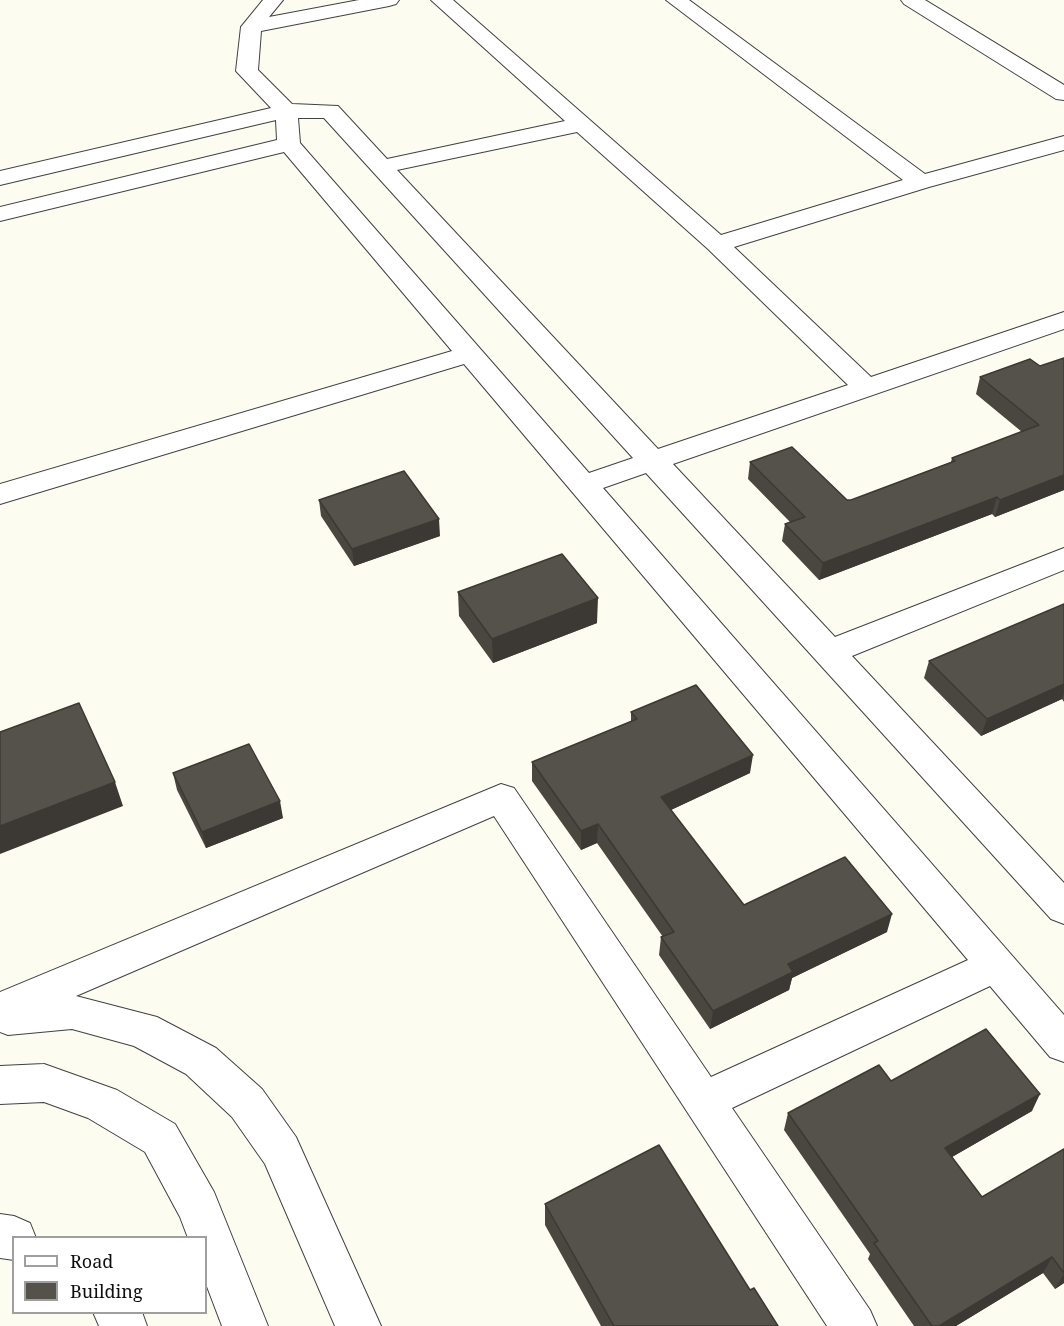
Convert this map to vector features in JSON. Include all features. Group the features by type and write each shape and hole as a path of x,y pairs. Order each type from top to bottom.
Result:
{"street":[{"path":"273,0 252,27 247,71 286,111 289,144 1064,1044"},
{"path":"252,27 389,0"},
{"path":"441,0 717,244 866,387"},
{"path":"676,0 921,183"},
{"path":"910,0 1064,94"},
{"path":"0,178 286,111 330,111 1064,908"},
{"path":"380,167 582,124"},
{"path":"717,244 1064,143"},
{"path":"0,214 289,144"},
{"path":"583,486 1064,320"},
{"path":"0,494 470,354"},
{"path":"828,653 1064,558"},
{"path":"0,1010 501,798 854,1326"},
{"path":"703,1101 996,965"},
{"path":"0,1018 72,1012 143,1030 201,1061 247,1103 281,1151 358,1326"},
{"path":"0,1085 44,1083 102,1104 160,1138 198,1207 245,1326"}],"building":[{"path":"1064,358 1064,475 1000,500 997,497 823,563 785,524 805,517 750,462 792,447 847,500 851,500 955,461 952,458 1039,425 980,377 1030,359 1040,366"},
{"path":"404,471 439,519 352,549 319,500"},
{"path":"562,554 598,598 492,639 458,592"},
{"path":"1064,604 1064,684 987,719 929,661"},
{"path":"696,685 753,755 661,797 744,905 845,857 892,914 788,964 793,972 713,1011 661,937 674,932 598,824 581,831 532,762 637,719 631,712"},
{"path":"79,703 115,782 0,826 0,732"},
{"path":"249,744 280,801 202,832 173,773"},
{"path":"986,1029 1040,1094 945,1148 982,1197 1064,1149 1064,1273 1052,1257 939,1326 932,1326 874,1243 878,1241 788,1113 879,1065 891,1081"},
{"path":"659,1145 750,1290 754,1288 778,1326 614,1326 545,1204"}]}
